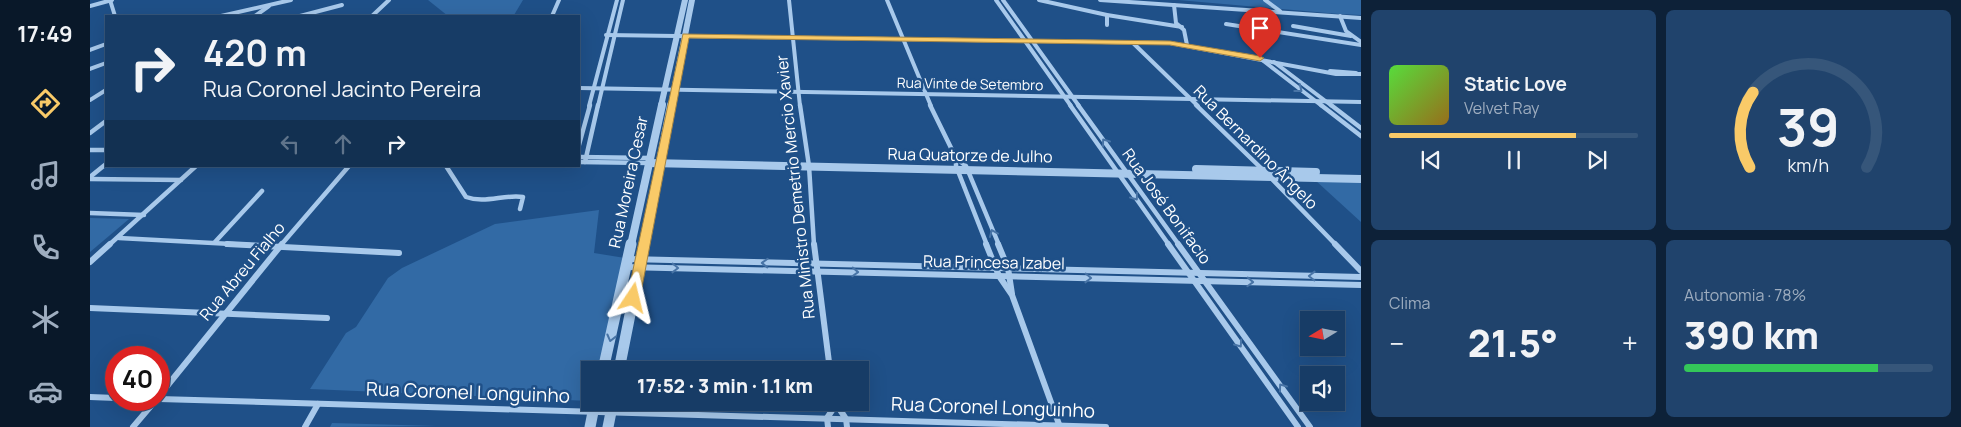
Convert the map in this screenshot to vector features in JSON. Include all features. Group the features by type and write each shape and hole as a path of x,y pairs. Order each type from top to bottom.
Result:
{"street":[{"path":"90,6 110,0 115,15"},
{"path":"224,15 291,0"},
{"path":"373,15 389,0"},
{"path":"552,15 558,0"},
{"path":"580,141 606,35 617,0"},
{"path":"586,160 623,0"},
{"name":"Rua Moreira Cesar","path":"682,36 685,0"},
{"name":"Rua Moreira Cesar","path":"605,361 650,161 692,0"},
{"name":"Rua Ministro Demetrio Mercio Xavier","path":"789,0 798,92 808,164 816,268 829,361"},
{"path":"887,0 925,94 1008,268 1012,296"},
{"name":"Rua José Bonifacio","path":"996,0 1121,171 1200,274 1310,427"},
{"name":"Rua José Bonifacio","path":"1004,0 1073,97 1194,280 1298,427"},
{"path":"1039,0 1107,15 1182,27"},
{"path":"1100,0 1361,18"},
{"path":"1265,0 1280,11"},
{"path":"256,15 272,4"},
{"path":"304,15 342,5"},
{"path":"1174,5 1176,23 1184,30 1187,45"},
{"path":"1107,15 1107,25"},
{"path":"1340,16 1344,27 1361,44"},
{"path":"1226,24 1361,44"},
{"path":"1293,26 1351,36"},
{"path":"606,35 1132,42 1187,45 1347,76 1360,74"},
{"name":"Rua Bernardino Ângelo","path":"1132,42 1264,171 1361,271"},
{"path":"90,50 105,44"},
{"path":"601,55 609,55"},
{"path":"1260,58 1361,136"},
{"path":"1272,60 1361,128"},
{"path":"90,70 105,63"},
{"name":"Rua Vinte de Setembro","path":"580,88 1361,102"},
{"name":"Rua Moreira Cesar","path":"621,361 661,161 670,89"},
{"path":"90,100 105,91"},
{"path":"585,120 595,120"},
{"path":"90,133 105,122"},
{"path":"90,150 105,150"},
{"name":"Rua Quatorze de Julho","path":"580,157 586,160"},
{"name":"Rua Quatorze de Julho","path":"580,162 626,160 1222,173 1264,171 1325,175"},
{"path":"90,178 105,165"},
{"path":"961,166 999,276 1012,296 1060,426"},
{"path":"90,262 119,238 195,167"},
{"name":"Rua Abreu Fialho","path":"170,383 225,313 348,167"},
{"path":"447,167 466,197 479,200 515,195 522,197 520,209"},
{"name":"Rua Quatorze de Julho","path":"1222,173 1271,178 1361,175"},
{"path":"90,178 181,180"},
{"path":"215,242 262,191"},
{"path":"90,213 144,215"},
{"path":"119,238 399,253"},
{"name":"Rua Princesa Izabel","path":"627,263 816,268 999,276 1361,285"},
{"name":"Rua Princesa Izabel","path":"816,268 1008,268 1361,277"},
{"path":"90,308 327,318"},
{"path":"90,397 105,398"},
{"name":"Rua Coronel Longuinho","path":"170,398 318,404 581,407"},
{"path":"305,427 318,404"},
{"name":"Rua Abreu Fialho","path":"134,427 147,411"},
{"path":"590,427 593,411"},
{"path":"608,427 611,411"},
{"name":"Rua Coronel Longuinho","path":"676,411 846,419 1106,427"},
{"path":"828,427 827,418 831,411"},
{"path":"840,411 846,419 846,427"}],"shaded area":[{"path":"428,0 523,0 514,15 447,15"},
{"path":"1178,0 1361,0 1361,15 1339,14"},
{"path":"1315,180 1361,181 1361,222"},
{"path":"599,210 594,253 625,258 601,361 581,361 581,401 310,389 346,333 356,327 388,278 402,268 495,224"},
{"path":"90,218 129,219 90,252"},
{"path":"332,423 437,426 330,427"}],"route":[{"path":"633,298 686,36 1170,43 1260,58"}]}
